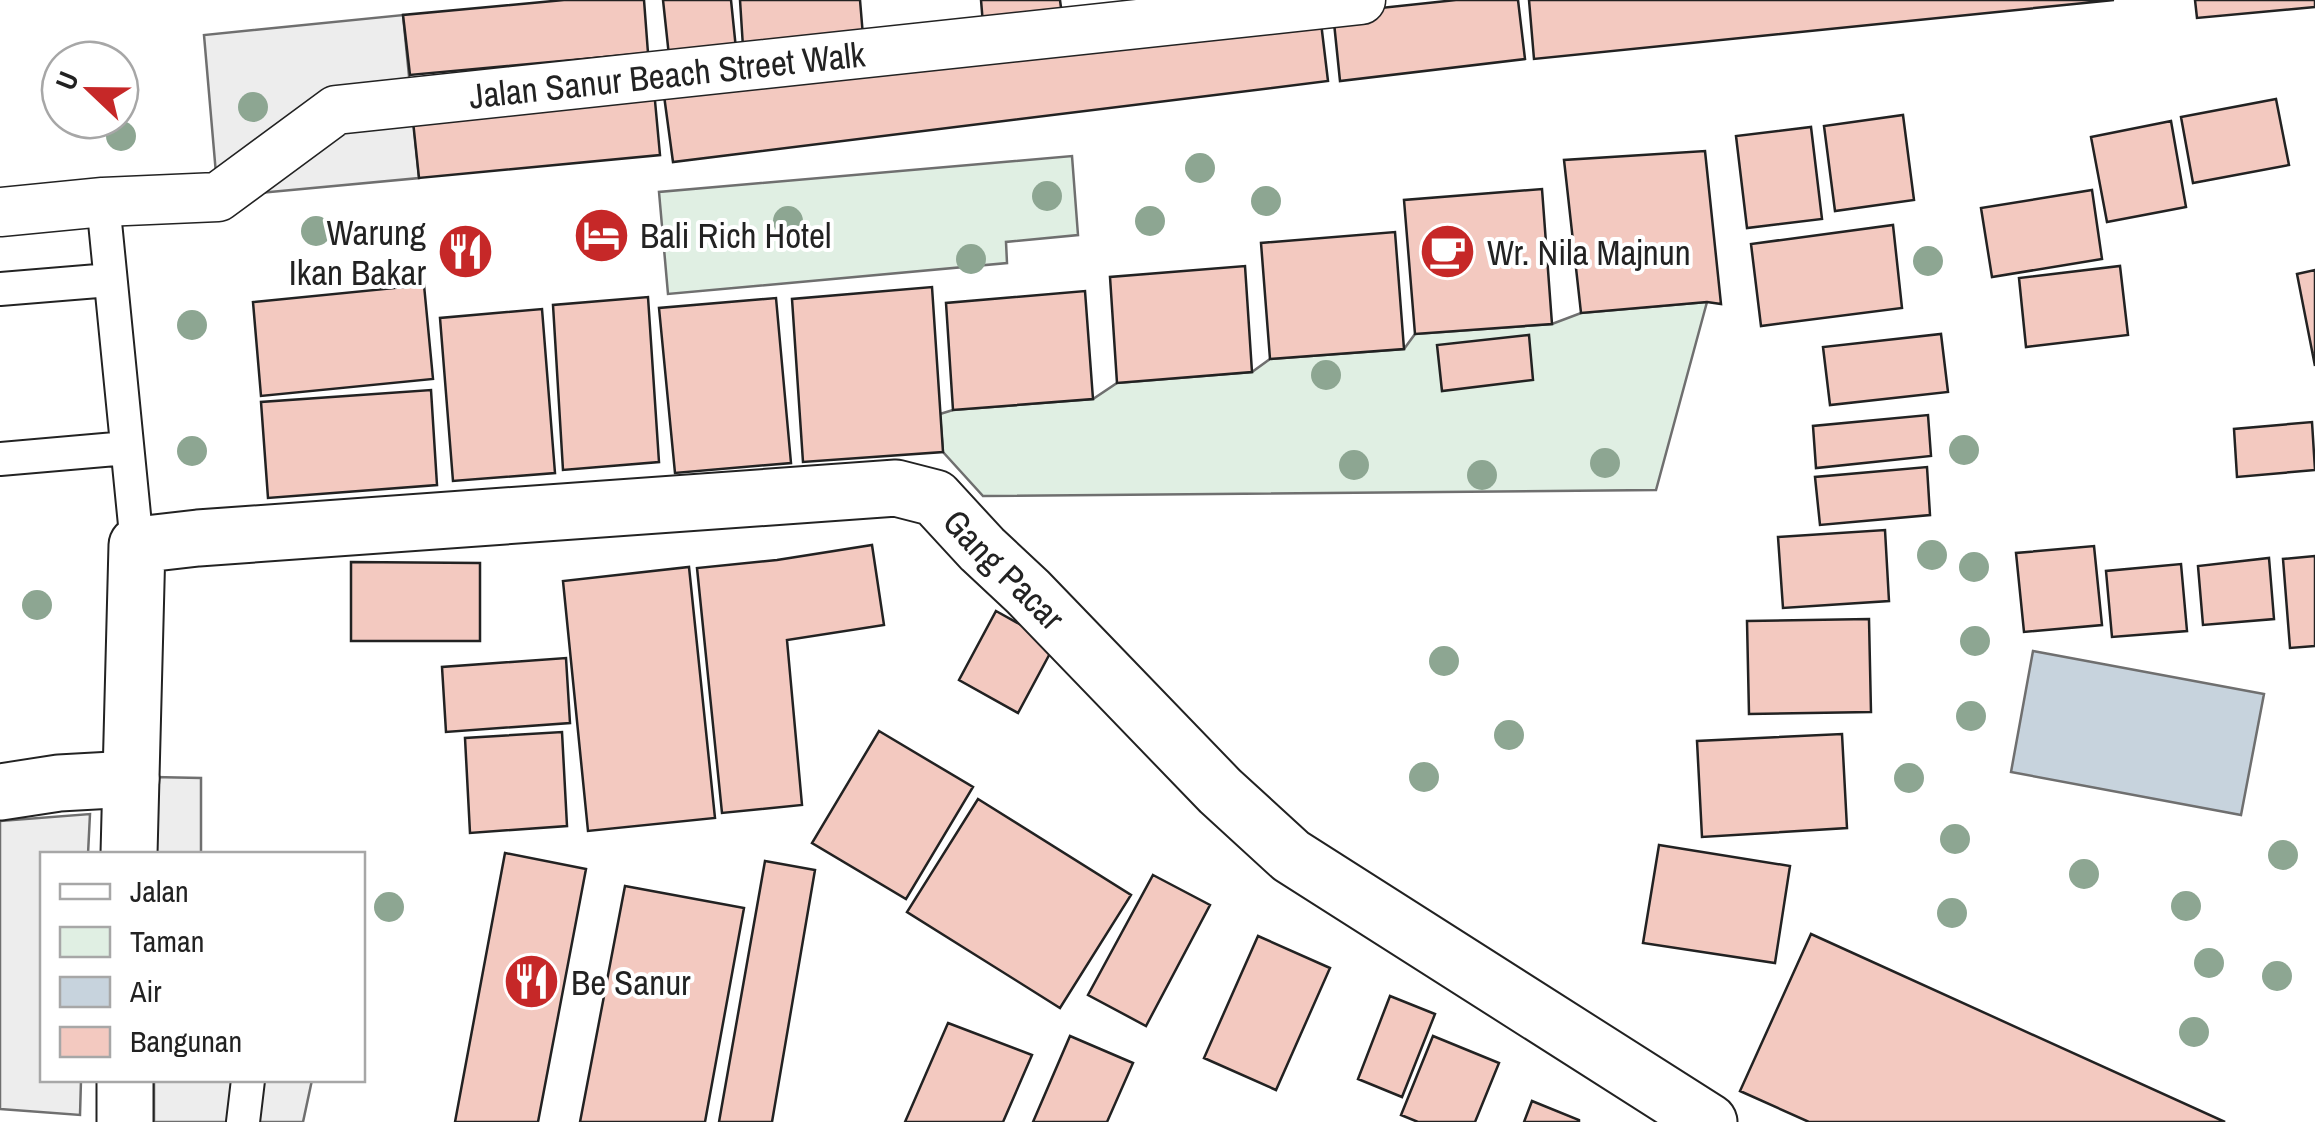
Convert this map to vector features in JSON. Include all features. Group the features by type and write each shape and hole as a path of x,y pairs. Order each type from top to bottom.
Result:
{"street":[{"name":"Jalan Sanur Beach Street Walk","path":"0,212 218,197 336,110 1361,0"},
{"name":"Gang Pacar","path":"137,545 896,488 935,498 1220,791 1292,856 1709,1122"},
{"path":"130,852 137,545"},
{"path":"0,792 59,782 130,778"},
{"path":"124,1122 126,1082"}],"lane":[{"path":"103,202 137,545"},
{"path":"0,289 110,280"},
{"path":"0,458 127,448"},
{"path":"243,1122 248,1082"}],"green space":[{"path":"1072,156 1078,235 1006,242 1007,263 668,294 659,192"},
{"path":"1707,302 1656,490 983,496 943,452 940,414 953,410 1093,399 1117,383 1252,372 1270,359 1404,349 1415,334 1552,324 1581,313"}],"shaded area":[{"path":"403,15 419,178 218,197 204,35"},
{"path":"153,777 201,778 201,852 153,852"},
{"path":"90,814 88,852 40,852 40,1082 81,1082 80,1115 0,1109 0,821"},
{"path":"154,1082 312,1082 303,1122 154,1122"}],"water":[{"path":"2033,651 2264,694 2241,815 2011,772"}],"building":[{"path":"564,0 644,0 648,53 410,75 403,15"},
{"path":"663,0 731,0 736,49 669,56"},
{"path":"740,0 860,0 863,36 743,47"},
{"path":"981,0 1060,0 1062,15 983,24"},
{"path":"1456,0 1518,0 1525,59 1340,81 1333,13"},
{"path":"1529,0 2114,0 1534,59"},
{"path":"2195,0 2315,0 2315,7 2197,18"},
{"path":"1319,6 1328,81 673,162 663,88"},
{"path":"654,90 660,155 419,178 412,112"},
{"path":"2276,99 2289,165 2193,183 2181,117"},
{"path":"1903,115 1914,200 1835,211 1824,126"},
{"path":"2171,121 2186,207 2107,222 2091,137"},
{"path":"1811,127 1822,219 1747,228 1736,136"},
{"path":"1705,151 1721,304 1581,313 1564,160"},
{"path":"1542,189 1552,324 1415,334 1404,200"},
{"path":"2092,190 2102,259 1992,277 1981,208"},
{"path":"1893,225 1902,308 1761,326 1751,244"},
{"path":"1395,232 1404,349 1270,359 1261,243"},
{"path":"1245,266 1252,372 1117,383 1110,277"},
{"path":"2120,266 2128,335 2026,347 2019,278"},
{"path":"2315,270 2315,366 2297,274"},
{"path":"424,285 433,379 261,396 253,302"},
{"path":"932,287 943,452 803,462 792,299"},
{"path":"1085,291 1093,399 953,410 946,303"},
{"path":"648,297 659,462 563,470 553,305"},
{"path":"776,298 791,463 675,473 659,308"},
{"path":"542,309 555,473 453,481 440,318"},
{"path":"1941,334 1948,392 1830,405 1823,347"},
{"path":"1529,335 1533,380 1442,391 1437,345"},
{"path":"431,390 437,485 268,498 261,402"},
{"path":"1928,415 1931,456 1816,468 1813,426"},
{"path":"2312,422 2315,470 2237,477 2234,429"},
{"path":"1927,467 1930,515 1820,525 1815,477"},
{"path":"1885,530 1889,601 1783,608 1778,537"},
{"path":"872,545 884,625 787,640 802,805 722,813 697,568"},
{"path":"2094,546 2102,625 2024,632 2016,553"},
{"path":"2315,556 2315,646 2290,648 2283,559"},
{"path":"2269,558 2274,619 2203,625 2198,566"},
{"path":"351,562 480,563 480,641 351,641"},
{"path":"2181,564 2187,631 2112,637 2106,571"},
{"path":"689,567 715,818 588,831 563,581"},
{"path":"996,611 1055,644 1018,713 959,680"},
{"path":"1869,619 1871,712 1749,714 1747,621"},
{"path":"566,658 570,723 446,732 442,667"},
{"path":"879,731 973,787 906,899 812,843"},
{"path":"562,732 567,826 470,833 465,738"},
{"path":"1842,734 1847,828 1702,837 1697,741"},
{"path":"978,799 1131,895 1060,1008 907,912"},
{"path":"1659,845 1790,866 1775,963 1643,943"},
{"path":"505,853 586,869 538,1122 455,1122"},
{"path":"765,861 815,870 772,1122 719,1122"},
{"path":"1153,875 1210,905 1146,1026 1088,995"},
{"path":"625,886 744,908 705,1122 580,1122"},
{"path":"1811,934 2225,1122 1809,1122 1740,1091"},
{"path":"1258,936 1330,968 1276,1090 1204,1058"},
{"path":"1390,996 1435,1014 1402,1097 1358,1079"},
{"path":"948,1023 1032,1055 1003,1122 905,1122"},
{"path":"1070,1036 1133,1063 1107,1122 1033,1122"},
{"path":"1433,1036 1499,1063 1475,1122 1418,1122 1401,1115"},
{"path":"1532,1101 1579,1120 1579,1122 1524,1122"}],"place":[{"name":"Bali Rich Hotel","path":"601,235"},
{"name":"Warung Ikan Bakar","path":"465,252"},
{"name":"Wr. Nila Majnun","path":"1448,252"},
{"name":"Be Sanur","path":"532,982"}]}
